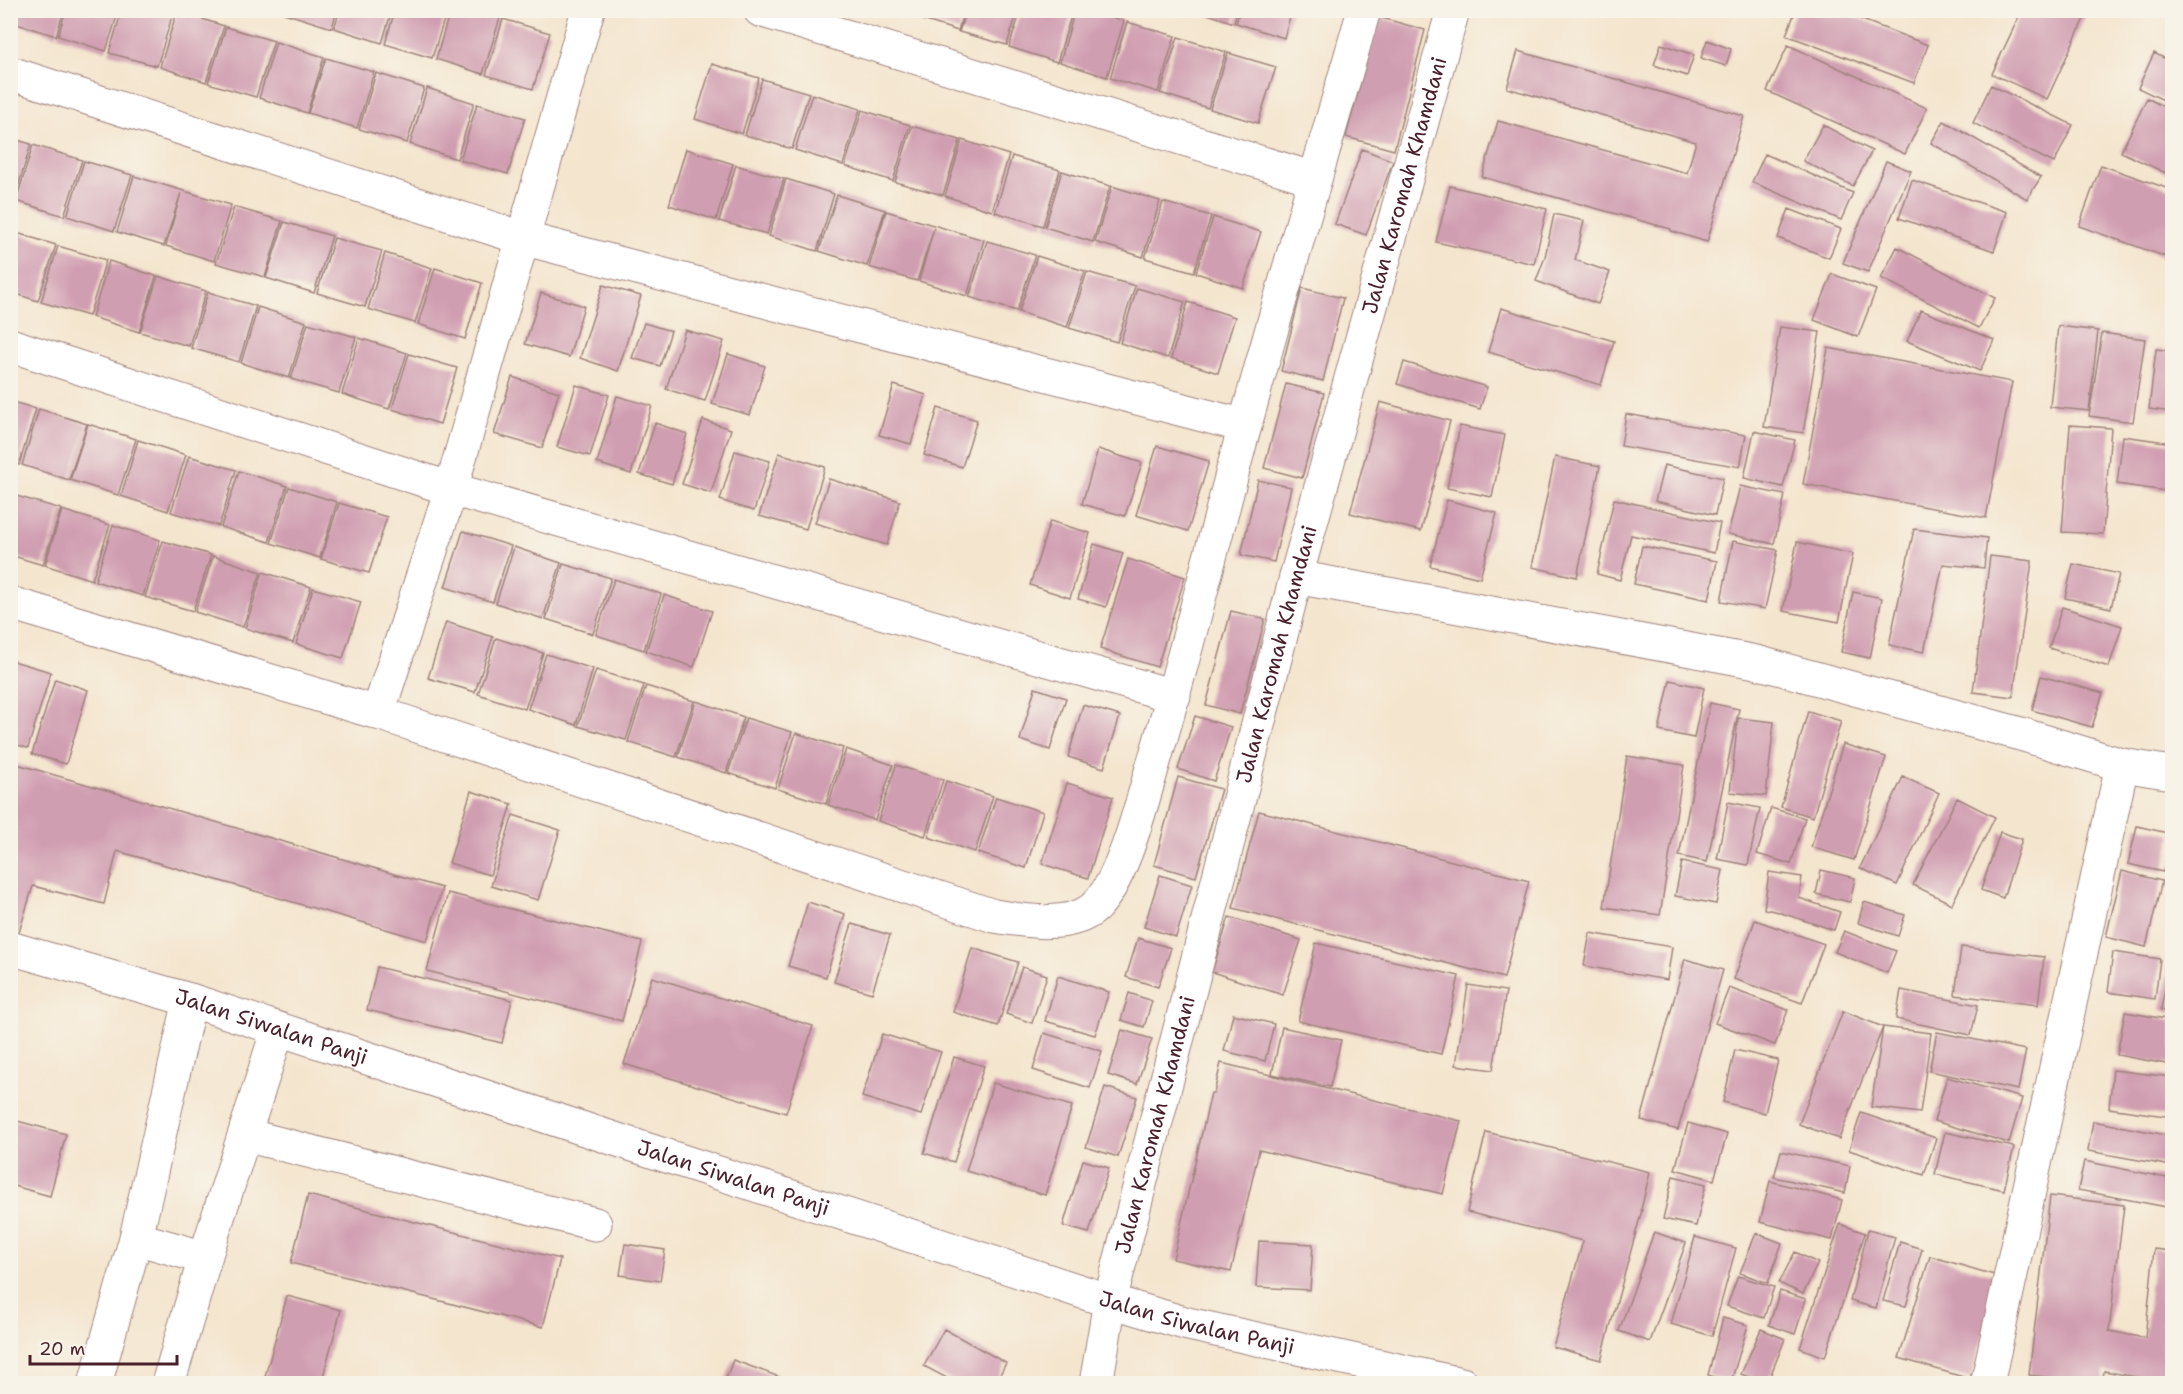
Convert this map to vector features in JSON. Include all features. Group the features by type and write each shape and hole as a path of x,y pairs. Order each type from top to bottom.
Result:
{"street":[{"path":"378,713 451,489 588,10"},
{"path":"760,10 1315,179"},
{"path":"10,603 378,713 994,916 1026,922 1068,920 1094,907 1114,880 1132,834 1174,696 1245,426 1364,10"},
{"name":"Jalan Karomah Khamdani","path":"1096,1383 1110,1301 1296,577 1453,10"},
{"path":"10,73 522,238 1245,426"},
{"path":"10,345 451,489 1174,696"},
{"path":"1296,577 1756,662 2024,735 2122,765 2172,773"},
{"path":"1987,1383 2122,765"},
{"name":"Jalan Siwalan Panji","path":"10,948 190,1000 1110,1301 1188,1324 1462,1383"},
{"path":"95,1383 136,1238 190,1000"},
{"path":"168,1383 278,1029"},
{"path":"244,1135 595,1224"},
{"path":"136,1238 205,1258"}],"building":[{"path":"11,10 64,10 56,36 10,22"},
{"path":"66,10 119,10 106,51 58,36"},
{"path":"122,10 174,10 157,66 109,53"},
{"path":"285,10 337,10 332,28 284,13"},
{"path":"340,10 392,10 382,43 334,28"},
{"path":"395,10 447,10 432,58 385,44"},
{"path":"450,10 476,10 500,18 483,74 436,59"},
{"path":"912,10 964,10 958,31 910,16"},
{"path":"966,10 1018,10 1007,45 959,32"},
{"path":"1021,10 1073,10 1057,62 1009,47"},
{"path":"1075,10 1090,10 1124,21 1107,77 1060,62"},
{"path":"1196,10 1237,10 1234,23"},
{"path":"1240,10 1292,10 1284,38 1236,23"},
{"path":"1404,10 1428,10 1425,18"},
{"path":"1796,10 1836,10 1928,45 1914,83 1786,35"},
{"path":"2022,10 2088,10 2047,99 1992,74"},
{"path":"177,11 224,26 206,82 160,67"},
{"path":"1378,17 1425,30 1394,150 1346,137"},
{"path":"503,19 550,33 533,89 486,75"},
{"path":"1127,22 1175,36 1158,92 1110,78"},
{"path":"226,27 274,41 256,97 208,83"},
{"path":"1178,37 1226,52 1208,108 1160,93"},
{"path":"1707,40 1731,49 1726,66 1701,58"},
{"path":"276,42 324,57 307,113 259,98"},
{"path":"1661,44 1694,55 1687,76 1654,65"},
{"path":"1788,45 1927,108 1905,154 1767,91"},
{"path":"1518,51 1744,116 1707,242 1671,231 1671,229 1482,177 1498,121 1687,173 1696,142 1507,88"},
{"path":"1228,53 1276,67 1258,123 1210,109"},
{"path":"2154,53 2172,62 2172,104 2138,88"},
{"path":"326,58 374,72 357,128 308,113"},
{"path":"712,64 759,78 742,134 695,119"},
{"path":"376,73 424,88 407,143 359,129"},
{"path":"762,79 809,93 792,149 745,135"},
{"path":"1991,85 2073,125 2054,163 1973,123"},
{"path":"427,88 474,103 457,159 410,144"},
{"path":"812,94 860,109 843,165 795,150"},
{"path":"2147,98 2172,111 2172,176 2121,152"},
{"path":"477,104 525,118 508,174 460,160"},
{"path":"862,110 910,125 893,181 845,166"},
{"path":"1944,121 2041,177 2027,199 1931,143"},
{"path":"1823,125 1872,151 1853,186 1803,161"},
{"path":"912,126 960,140 943,195 895,182"},
{"path":"10,138 31,144 14,200 10,199"},
{"path":"962,140 1009,155 992,211 945,196"},
{"path":"33,145 82,160 64,216 16,201"},
{"path":"686,149 733,164 716,220 669,205"},
{"path":"1362,149 1393,161 1366,235 1335,224"},
{"path":"1765,154 1853,193 1841,220 1752,182"},
{"path":"1012,156 1060,170 1043,226 995,212"},
{"path":"84,161 132,175 114,231 67,216"},
{"path":"1886,161 1911,171 1868,272 1843,263"},
{"path":"736,165 784,179 767,234 719,221"},
{"path":"2101,165 2172,190 2172,259 2079,226"},
{"path":"1062,171 1110,186 1093,242 1045,227"},
{"path":"134,176 231,205 214,261 166,246 181,193 164,246 117,232"},
{"path":"786,179 834,194 817,251 769,236"},
{"path":"1912,180 2007,212 1994,251 1899,218"},
{"path":"1112,186 1160,201 1143,257 1095,242"},
{"path":"1450,186 1547,209 1534,264 1436,242"},
{"path":"837,195 885,210 867,266 819,251"},
{"path":"1163,202 1211,216 1194,272 1145,258"},
{"path":"234,207 282,221 265,277 216,263"},
{"path":"1789,209 1841,229 1829,258 1778,238"},
{"path":"886,211 984,240 967,296 919,281 934,228 917,281 869,267"},
{"path":"1554,214 1584,221 1575,260 1610,272 1598,304 1536,281 1545,257"},
{"path":"1213,217 1261,232 1243,288 1196,273"},
{"path":"284,222 332,236 314,293 266,278"},
{"path":"10,231 56,245 38,301 10,292"},
{"path":"334,238 382,251 365,307 317,293"},
{"path":"987,241 1035,255 1017,311 969,297"},
{"path":"58,246 106,260 89,316 41,302"},
{"path":"1897,247 1995,298 1979,328 1881,278"},
{"path":"385,253 432,268 415,323 368,309"},
{"path":"1037,256 1085,271 1067,327 1019,312"},
{"path":"109,261 156,276 139,332 92,317"},
{"path":"435,268 482,283 465,339 418,324"},
{"path":"1087,272 1135,286 1117,342 1069,328"},
{"path":"1832,274 1876,290 1858,337 1814,320"},
{"path":"158,276 206,291 189,346 140,332"},
{"path":"603,285 641,296 618,371 580,358"},
{"path":"1137,288 1185,302 1168,358 1120,343"},
{"path":"1302,288 1343,298 1323,381 1281,371"},
{"path":"208,292 256,306 239,362 191,348"},
{"path":"541,293 584,306 569,357 525,344"},
{"path":"1188,302 1235,317 1218,373 1171,358"},
{"path":"258,307 306,322 289,378 241,363"},
{"path":"1501,308 1614,341 1601,385 1488,352"},
{"path":"1921,310 1994,340 1980,371 1907,341"},
{"path":"308,323 356,337 339,393 291,379"},
{"path":"644,323 671,331 660,366 632,358"},
{"path":"2058,326 2098,331 2089,411 2050,407"},
{"path":"1780,327 1820,332 1803,433 1764,427"},
{"path":"685,330 724,341 705,401 666,389"},
{"path":"2102,333 2145,339 2133,422 2089,416"},
{"path":"359,338 407,353 389,409 342,394"},
{"path":"1828,348 2012,382 1986,518 1803,484"},
{"path":"2156,349 2172,351 2172,412 2149,409"},
{"path":"409,354 457,368 440,424 392,409"},
{"path":"728,354 765,366 750,415 712,404"},
{"path":"1404,362 1487,387 1480,409 1397,384"},
{"path":"512,377 559,392 542,448 494,434"},
{"path":"1286,384 1324,393 1302,478 1264,468"},
{"path":"576,385 609,395 590,456 557,447"},
{"path":"894,385 926,395 911,444 879,435"},
{"path":"617,396 652,406 631,474 597,463"},
{"path":"10,401 36,409 19,465 10,462"},
{"path":"1380,402 1450,421 1421,531 1350,513"},
{"path":"938,408 977,420 962,467 924,455"},
{"path":"39,409 87,424 69,480 22,465"},
{"path":"1626,414 1746,435 1740,467 1621,446"},
{"path":"703,420 731,429 711,493 682,484"},
{"path":"655,423 687,434 672,484 639,474"},
{"path":"88,424 136,439 118,495 70,480"},
{"path":"2070,425 2111,428 2103,534 2062,532"},
{"path":"1460,426 1505,435 1492,497 1447,488"},
{"path":"1754,431 1795,440 1783,487 1744,478"},
{"path":"2123,436 2172,443 2172,492 2117,484"},
{"path":"138,440 186,455 168,511 121,496"},
{"path":"1157,446 1209,461 1188,531 1136,515"},
{"path":"1098,449 1142,463 1125,516 1082,504"},
{"path":"735,451 770,461 754,511 720,500"},
{"path":"779,453 825,467 806,529 759,516"},
{"path":"189,456 236,470 219,526 171,512"},
{"path":"1555,457 1600,466 1577,577 1532,567"},
{"path":"1664,465 1723,478 1715,515 1655,501"},
{"path":"239,471 287,486 269,542 221,527"},
{"path":"829,479 900,501 887,545 815,523"},
{"path":"1258,480 1291,487 1274,562 1241,555"},
{"path":"1740,486 1785,495 1774,544 1728,534"},
{"path":"289,487 337,502 320,558 271,543"},
{"path":"13,495 61,509 43,565 10,555 10,503"},
{"path":"1614,499 1720,523 1714,553 1631,535 1620,580 1597,574"},
{"path":"1447,500 1497,513 1480,578 1430,566"},
{"path":"339,503 387,517 369,573 321,559"},
{"path":"62,510 110,525 92,580 45,565"},
{"path":"1050,521 1090,533 1070,598 1030,585"},
{"path":"113,525 160,540 143,596 95,581"},
{"path":"1914,529 1987,538 1984,568 1943,564 1924,652 1889,645"},
{"path":"463,531 511,546 493,602 445,587"},
{"path":"163,541 211,555 193,611 145,597"},
{"path":"1733,541 1778,550 1765,609 1721,601"},
{"path":"1797,542 1853,554 1839,622 1783,611"},
{"path":"1094,544 1123,553 1106,607 1078,599"},
{"path":"1642,546 1717,561 1709,600 1634,584"},
{"path":"514,547 561,563 543,619 496,603"},
{"path":"213,556 261,572 243,627 195,612"},
{"path":"1990,556 2032,561 2013,697 1973,692"},
{"path":"1128,559 1185,577 1157,667 1100,649"},
{"path":"563,564 611,578 593,634 546,619"},
{"path":"2073,564 2119,574 2111,608 2065,598"},
{"path":"263,572 311,587 293,643 245,628"},
{"path":"614,579 661,594 644,650 596,635"},
{"path":"313,588 361,602 343,658 296,644"},
{"path":"1853,592 1882,598 1870,658 1841,652"},
{"path":"664,595 712,611 694,667 646,651"},
{"path":"2062,607 2122,626 2109,667 2049,648"},
{"path":"1231,611 1265,619 1240,714 1206,705"},
{"path":"446,622 493,637 475,692 428,678"},
{"path":"496,638 543,653 525,709 478,694"},
{"path":"546,654 593,669 576,725 528,709"},
{"path":"10,660 51,672 28,748 10,743"},
{"path":"596,670 644,685 626,740 578,726"},
{"path":"2041,676 2103,693 2092,727 2032,710"},
{"path":"55,679 88,690 66,764 32,754"},
{"path":"1670,680 1704,688 1694,738 1659,731"},
{"path":"646,686 694,701 676,757 628,742"},
{"path":"1035,688 1066,698 1050,750 1020,740"},
{"path":"696,701 744,717 726,773 678,757"},
{"path":"1710,703 1739,709 1707,862 1679,856"},
{"path":"1083,705 1120,716 1104,768 1068,757"},
{"path":"1808,711 1841,721 1813,817 1781,807"},
{"path":"1195,716 1231,727 1214,781 1178,769"},
{"path":"746,718 792,732 775,788 728,773"},
{"path":"1738,718 1774,722 1766,796 1730,792"},
{"path":"796,733 843,748 826,804 778,789"},
{"path":"1843,744 1886,757 1854,860 1811,847"},
{"path":"846,749 893,765 875,820 828,805"},
{"path":"1627,756 1684,765 1660,915 1604,907"},
{"path":"10,762 442,888 427,941 117,851 104,904 33,886 17,939 10,937"},
{"path":"896,765 943,780 925,836 878,821"},
{"path":"1178,777 1221,789 1196,877 1154,865"},
{"path":"1903,777 1939,793 1897,885 1860,868"},
{"path":"946,781 993,796 975,852 928,837"},
{"path":"1067,783 1113,797 1088,878 1042,864"},
{"path":"471,791 512,804 490,875 449,863"},
{"path":"996,797 1043,812 1026,868 978,853"},
{"path":"1957,798 1995,817 1952,904 1913,885"},
{"path":"1728,802 1760,808 1748,865 1717,859"},
{"path":"1771,808 1805,818 1791,864 1757,854"},
{"path":"1259,811 1529,881 1504,978 1233,908"},
{"path":"513,815 560,830 538,900 491,886"},
{"path":"2137,826 2172,834 2163,872 2128,864"},
{"path":"2000,832 2022,839 2003,898 1981,890"},
{"path":"1682,862 1723,870 1716,904 1675,896"},
{"path":"1821,870 1855,878 1850,902 1816,894"},
{"path":"2122,871 2162,881 2146,947 2106,937"},
{"path":"1769,872 1802,877 1799,898 1840,912 1834,930 1764,909"},
{"path":"1160,875 1192,885 1176,937 1144,927"},
{"path":"448,893 642,942 622,1021 427,971"},
{"path":"808,902 845,914 826,977 788,966"},
{"path":"1864,902 1905,915 1898,936 1858,923"},
{"path":"1229,917 1301,940 1283,995 1212,972"},
{"path":"1755,920 1824,944 1802,1003 1734,979"},
{"path":"852,924 890,935 872,993 834,982"},
{"path":"1844,931 1896,951 1887,973 1835,952"},
{"path":"1590,933 1672,947 1667,980 1584,966"},
{"path":"1138,938 1171,948 1158,987 1126,977"},
{"path":"1316,943 1459,976 1441,1054 1298,1021"},
{"path":"1961,947 2044,957 2038,1005 1955,995"},
{"path":"972,948 1018,962 998,1026 953,1012"},
{"path":"2113,952 2160,959 2155,999 2108,992"},
{"path":"1685,959 1723,970 1678,1130 1641,1120"},
{"path":"2169,965 2172,965 2172,1012 2161,1010"},
{"path":"377,967 512,1000 502,1043 367,1010"},
{"path":"1022,967 1047,975 1032,1023 1006,1014"},
{"path":"1058,976 1109,992 1095,1035 1045,1021"},
{"path":"652,977 813,1026 786,1113 624,1064"},
{"path":"1468,985 1506,991 1493,1070 1456,1065"},
{"path":"1729,988 1788,1010 1775,1045 1715,1023"},
{"path":"1901,990 1978,1005 1971,1035 1896,1019"},
{"path":"1129,993 1152,1001 1144,1027 1121,1020"},
{"path":"1843,1011 1883,1027 1839,1139 1799,1124"},
{"path":"2125,1012 2172,1020 2172,1065 2117,1055"},
{"path":"1233,1014 1274,1024 1265,1061 1224,1051"},
{"path":"1282,1027 1341,1040 1330,1087 1272,1074"},
{"path":"1883,1027 1931,1033 1920,1113 1871,1107"},
{"path":"1122,1030 1152,1039 1137,1084 1108,1075"},
{"path":"1937,1032 2026,1050 2018,1090 1929,1071"},
{"path":"1044,1033 1102,1051 1090,1088 1033,1070"},
{"path":"882,1034 941,1052 921,1115 862,1097"},
{"path":"1735,1050 1778,1060 1765,1113 1723,1102"},
{"path":"954,1057 984,1066 954,1162 924,1153"},
{"path":"1221,1063 1461,1121 1443,1194 1259,1150 1231,1272 1173,1259 1211,1093 1214,1093"},
{"path":"2113,1070 2172,1077 2172,1117 2109,1108"},
{"path":"1947,1077 2022,1098 2009,1143 1934,1121"},
{"path":"993,1083 1072,1106 1045,1195 966,1171"},
{"path":"1105,1087 1137,1097 1118,1157 1086,1147"},
{"path":"1861,1113 1936,1138 1924,1175 1849,1150"},
{"path":"10,1119 66,1134 50,1196 10,1185"},
{"path":"2093,1121 2172,1136 2172,1166 2088,1151"},
{"path":"1688,1123 1727,1134 1714,1180 1675,1169"},
{"path":"1486,1132 1650,1172 1642,1210 1601,1360 1553,1347 1583,1241 1467,1212"},
{"path":"1945,1132 2014,1147 2004,1190 1935,1174"},
{"path":"1781,1151 1850,1166 1845,1193 1774,1177"},
{"path":"1083,1160 1109,1168 1089,1233 1063,1226"},
{"path":"2084,1161 2172,1179 2172,1208 2078,1190"},
{"path":"1673,1176 1706,1184 1696,1226 1663,1219"},
{"path":"1770,1181 1842,1200 1832,1240 1760,1222"},
{"path":"308,1195 560,1259 543,1327 291,1263"},
{"path":"2050,1196 2124,1205 2109,1331 2145,1338 2154,1249 2172,1251 2172,1384 2140,1384 2141,1378 2104,1371 2102,1384 2029,1375"},
{"path":"1840,1224 1865,1233 1825,1357 1800,1348"},
{"path":"1868,1230 1895,1237 1876,1308 1850,1301"},
{"path":"1654,1232 1686,1243 1650,1342 1619,1331"},
{"path":"1756,1233 1782,1243 1768,1283 1740,1273"},
{"path":"1695,1237 1736,1248 1712,1336 1671,1324"},
{"path":"1259,1241 1313,1244 1310,1290 1256,1287"},
{"path":"1900,1242 1922,1249 1906,1306 1883,1301"},
{"path":"625,1244 665,1250 660,1281 620,1275"},
{"path":"1795,1252 1818,1263 1803,1294 1779,1283"},
{"path":"1930,1256 2001,1277 1970,1379 1899,1358"},
{"path":"1738,1276 1774,1287 1764,1318 1727,1306"},
{"path":"1780,1291 1806,1299 1795,1334 1769,1325"},
{"path":"287,1296 341,1310 321,1384 263,1384"},
{"path":"1723,1318 1748,1325 1731,1382 1708,1375"},
{"path":"944,1329 1006,1363 995,1384 958,1384 924,1366"},
{"path":"1761,1329 1785,1339 1767,1384 1741,1374"},
{"path":"733,1360 796,1383 796,1384 724,1384"}]}
